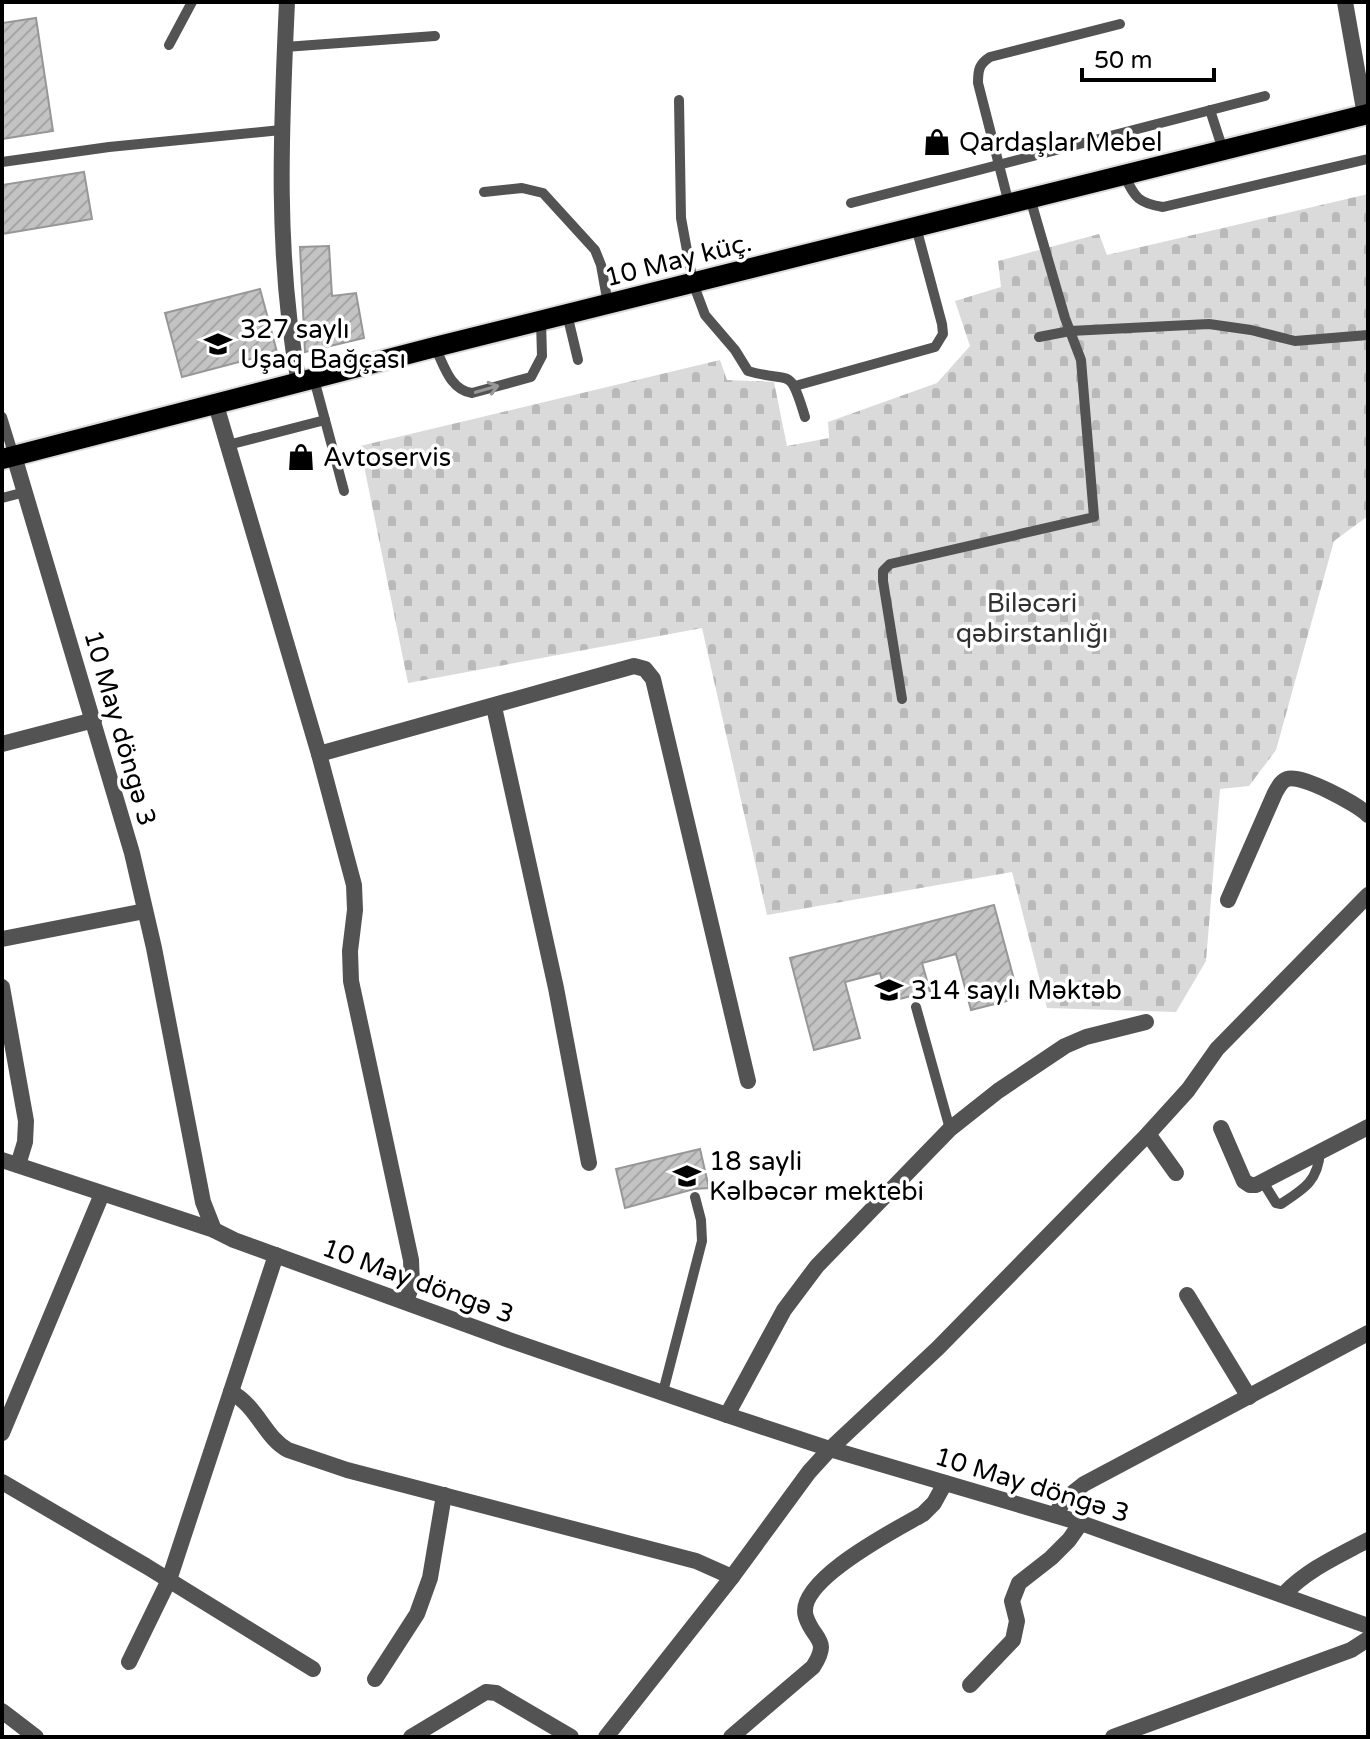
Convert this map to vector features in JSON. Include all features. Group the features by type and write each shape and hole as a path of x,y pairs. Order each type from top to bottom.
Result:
{"main road":[{"name":"10 May küç.","path":"8,457 1366,114"}],"street":[{"path":"287,2 281,130 287,309 306,381"},
{"path":"1345,2 1366,114"},
{"path":"216,405 319,754 354,885 351,981 411,1260 412,1285 406,1301"},
{"name":"10 May döngə 3","path":"8,457 25,492 94,720 145,911 203,1202 214,1230 509,1340 727,1415 830,1449 1081,1523 1368,1626"},
{"path":"319,754 634,666 645,669 653,679 748,1081"},
{"path":"494,707 556,988 589,1163"},
{"path":"2,744 94,720"},
{"path":"1228,900 1275,793 1287,779 1298,778 1345,800 1368,815"},
{"path":"606,1737 732,1577 809,1472 938,1348 1148,1134 1183,1097 1217,1049 1368,895"},
{"path":"2,939 145,911"},
{"path":"2,987 26,1121 25,1142 10,1162 214,1230"},
{"path":"727,1415 784,1310 817,1266 950,1129 998,1091 1065,1046 1086,1037 1146,1022"},
{"path":"1221,1128 1244,1181 1250,1185 1263,1182 1368,1127"},
{"path":"1148,1134 1176,1173"},
{"path":"2,1433 102,1194"},
{"path":"129,1662 169,1580 276,1255"},
{"path":"1187,1295 1249,1397"},
{"path":"1055,1515 1065,1499 1084,1484 1368,1333"},
{"path":"231,1392 252,1407 279,1446 288,1450 347,1470 696,1561 732,1577"},
{"path":"2,1482 313,1669"},
{"path":"731,1737 813,1667 822,1654 820,1638 806,1618 805,1605 811,1594 843,1562 923,1514 934,1503 945,1483"},
{"path":"375,1679 417,1614 430,1578 444,1495"},
{"path":"970,1685 1013,1640 1017,1621 1012,1601 1019,1583 1051,1558 1081,1523"},
{"path":"1284,1594 1298,1579 1368,1540"},
{"path":"1113,1737 1351,1650 1368,1639"},
{"path":"411,1737 486,1692 496,1693 571,1737"},
{"path":"2,1711 36,1737"}],"lane":[{"path":"169,45 192,2"},
{"path":"1009,204 978,83 982,62 990,57 1120,24"},
{"path":"285,47 435,36"},
{"path":"851,203 1265,96"},
{"path":"679,100 683,237 693,283 705,315 735,350 748,371 782,376 795,386 805,417"},
{"path":"1210,110 1223,150"},
{"path":"2,162 109,147 281,130"},
{"path":"1124,175 1135,198 1148,205 1163,207 1368,159"},
{"path":"484,192 522,188 543,193 595,250 608,304"},
{"path":"902,699 883,581 883,571 890,564 1094,517 1081,360 1030,198"},
{"path":"795,386 935,347 941,341 942,324 916,227"},
{"path":"567,314 578,360"},
{"path":"435,347 455,386 472,393 531,377 542,356 541,321"},
{"path":"1039,337 1070,331 1209,324 1295,341 1368,335"},
{"path":"306,381 325,420 344,491"},
{"path":"2,417 8,457"},
{"path":"228,445 325,420"},
{"path":"2,498 25,492"},
{"path":"916,1007 950,1129"},
{"path":"1263,1182 1276,1203 1281,1204 1315,1177 1319,1170 1320,1152"},
{"path":"663,1392 702,1241 695,1197"}],"green space":[{"name":"Biləcəri qəbirstanlığı","path":"1368,194 1368,516 1334,541 1276,750 1249,786 1220,789 1206,961 1176,1012 1047,1008 1012,872 767,915 702,628 408,683 360,446 720,360 727,380 774,382 787,446 829,438 828,422 937,383 970,346 955,301 1001,287 998,261 1099,234 1107,255"}],"building":[{"path":"36,18 53,131 2,139 2,23"},
{"path":"84,172 92,219 2,234 2,185"},
{"path":"329,246 332,296 356,293 364,338 305,352 300,247"},
{"path":"260,289 277,352 182,377 165,313"},
{"path":"994,905 1019,998 971,1010 956,954 922,963 930,991 888,1002 880,973 845,982 860,1038 814,1050 790,958"},
{"path":"700,1149 709,1188 694,1189 625,1208 616,1169"}],"place":[{"name":"Qardaşlar Mebel","path":"937,142"},
{"name":"327 saylı Uşaq Bağçası","path":"218,344"},
{"name":"Avtoservis","path":"301,457"},
{"name":"314 saylı Məktəb","path":"889,990"},
{"name":"18 sayli Kəlbəcər mektebi","path":"687,1176"}]}
